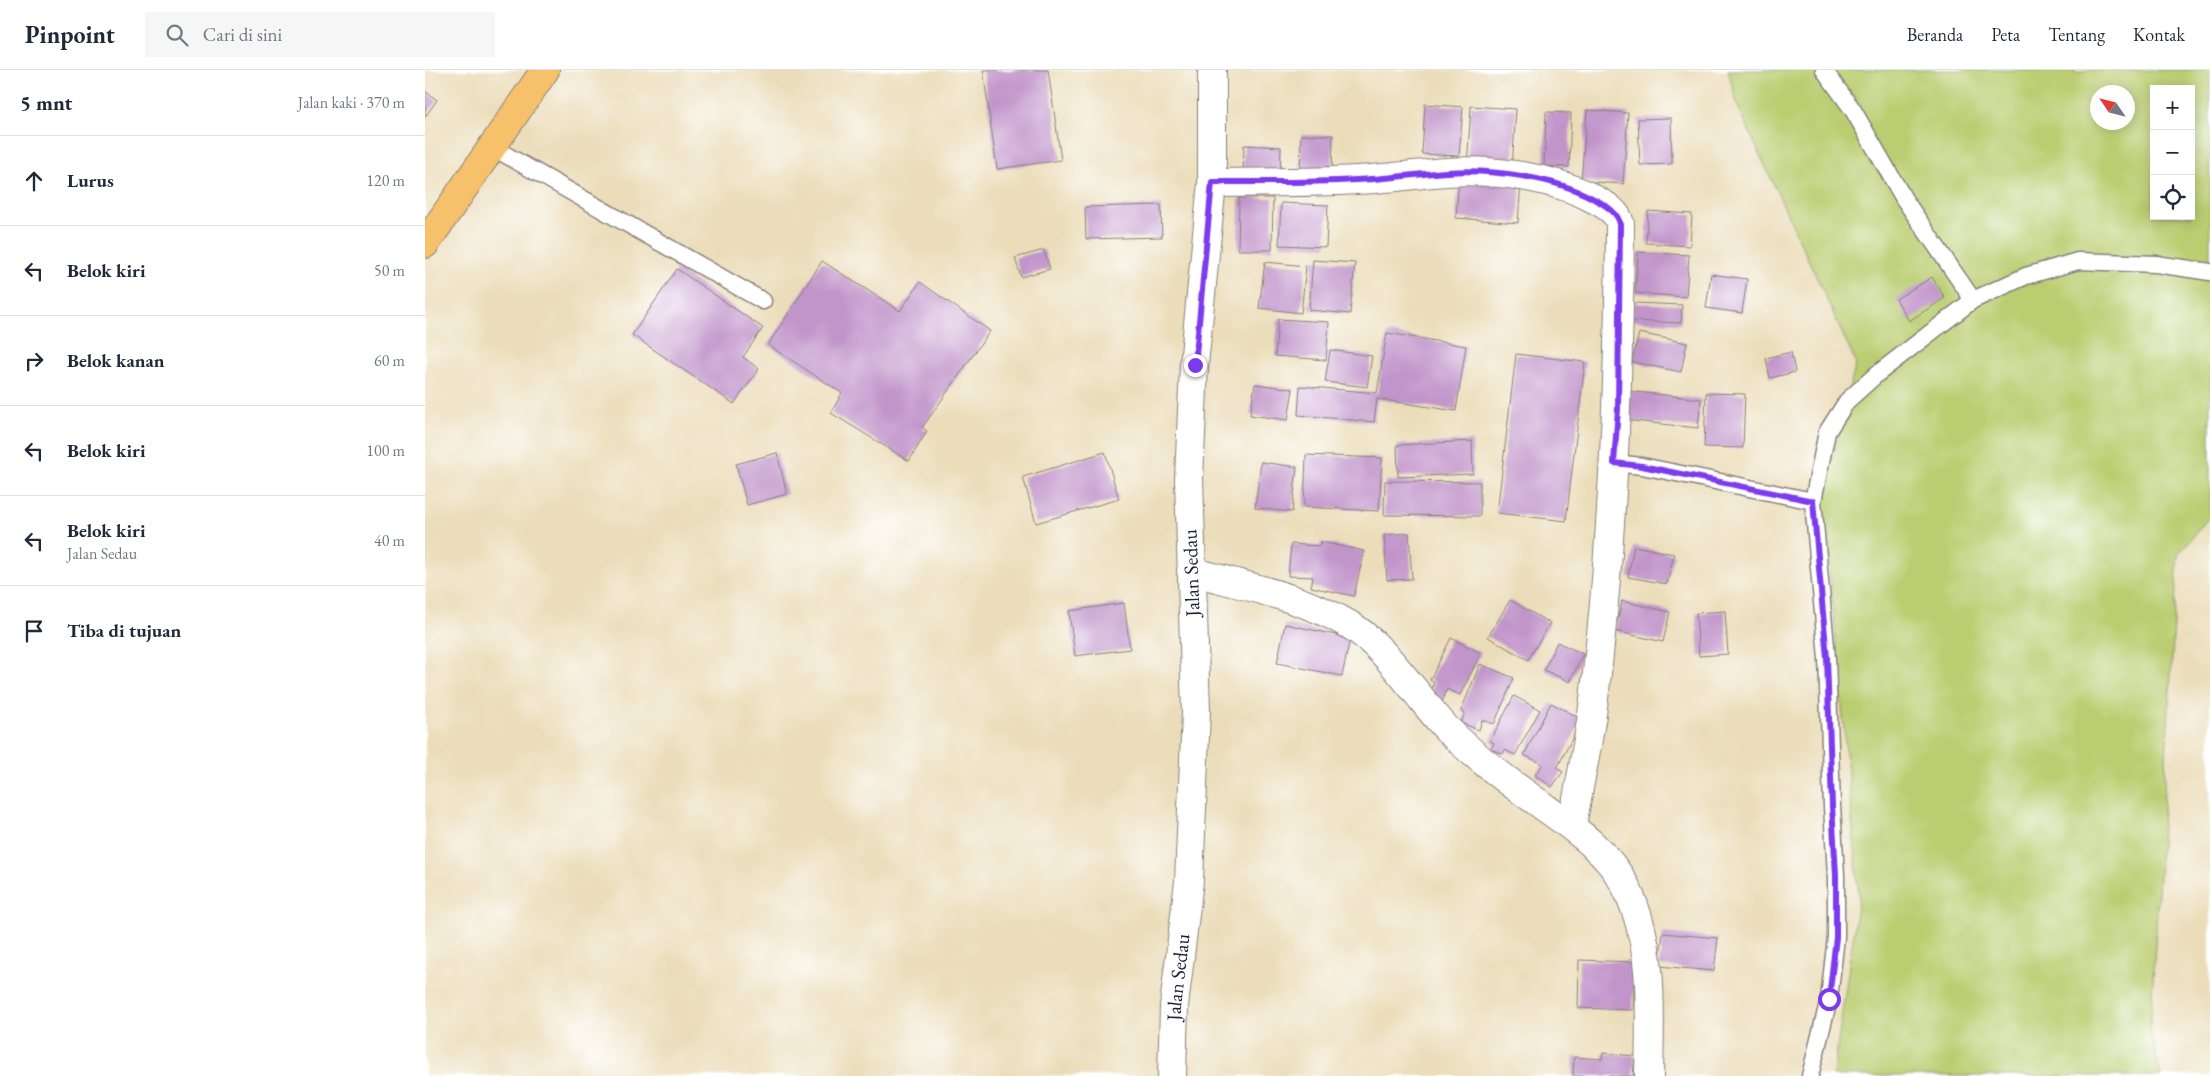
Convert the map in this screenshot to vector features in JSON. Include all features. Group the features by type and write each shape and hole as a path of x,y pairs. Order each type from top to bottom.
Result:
{"highway":[{"path":"425,244 545,70"}],"street":[{"name":"Jalan Sedau","path":"1172,1076 1174,1006 1190,871 1195,712 1189,479 1195,365 1212,182 1212,70"},
{"path":"1212,182 1355,180 1448,172 1479,173 1535,178 1561,184 1602,203 1617,215 1620,224 1618,400 1604,604 1593,708 1572,826"},
{"path":"1191,571 1307,604 1349,624 1379,649 1447,728 1480,759 1572,826 1614,868 1636,909 1649,966 1651,989 1649,1076"}],"lane":[{"path":"1824,70 1853,110 1904,200 1973,300"},
{"path":"492,147 763,301"},
{"path":"1810,1076 1829,999 1836,937 1836,875 1827,658 1813,501 1827,432 1847,401 1877,374 1973,300 2026,276 2078,261 2156,264 2210,272"},
{"path":"1614,463 1642,466 1813,501"}],"green space":[{"path":"1728,70 2073,70 2077,73 2087,70 2210,70 2210,516 2178,555 2150,1030 2161,1076 1833,1076 1859,897 1823,496 1856,363 1738,107"}],"building":[{"path":"983,70 1048,70 1061,160 997,169"},
{"path":"425,91 437,100 425,117"},
{"path":"1425,104 1463,107 1459,156 1422,154"},
{"path":"1471,106 1516,109 1512,168 1467,166"},
{"path":"1587,110 1628,113 1623,184 1581,181"},
{"path":"1546,112 1571,113 1569,167 1544,166"},
{"path":"1671,118 1672,164 1640,165 1638,119"},
{"path":"1301,135 1333,135 1332,174 1300,174"},
{"path":"1244,145 1281,147 1280,177 1243,176"},
{"path":"1459,177 1521,181 1518,223 1456,218"},
{"path":"1239,198 1273,198 1272,250 1238,250"},
{"path":"1281,203 1328,205 1326,247 1279,245"},
{"path":"1161,205 1162,237 1086,239 1085,207"},
{"path":"1648,211 1692,214 1690,246 1646,243"},
{"path":"1044,250 1050,269 1021,277 1015,258"},
{"path":"1638,252 1689,255 1686,297 1635,293"},
{"path":"1313,260 1355,263 1350,314 1309,310"},
{"path":"822,261 900,311 920,282 990,331 922,428 927,431 909,461 831,413 842,393 768,345"},
{"path":"1265,262 1306,266 1301,313 1259,308"},
{"path":"677,269 763,328 743,357 759,369 734,404 632,335"},
{"path":"1711,274 1747,279 1742,313 1706,308"},
{"path":"1932,277 1945,298 1909,321 1896,299"},
{"path":"1633,303 1682,305 1681,323 1632,321"},
{"path":"1278,319 1329,322 1326,360 1275,356"},
{"path":"1387,333 1466,346 1456,411 1377,399 1374,422 1298,415 1300,386 1377,393"},
{"path":"1639,333 1687,343 1681,372 1632,362"},
{"path":"1330,350 1372,356 1367,387 1325,382"},
{"path":"1791,352 1795,372 1770,378 1766,358"},
{"path":"1516,354 1585,362 1566,521 1497,513"},
{"path":"1255,384 1293,389 1288,420 1250,415"},
{"path":"1627,391 1701,399 1698,428 1624,420"},
{"path":"1706,393 1745,394 1743,448 1704,447"},
{"path":"1472,441 1473,474 1398,477 1397,445"},
{"path":"1105,452 1119,499 1036,523 1023,477"},
{"path":"777,453 787,494 747,505 736,464"},
{"path":"1306,455 1382,458 1379,511 1304,507"},
{"path":"1261,462 1297,467 1292,512 1255,508"},
{"path":"1385,481 1480,482 1480,516 1384,515"},
{"path":"1409,533 1412,579 1387,580 1384,535"},
{"path":"1321,542 1364,551 1354,596 1311,587 1313,577 1288,576 1291,544 1320,546"},
{"path":"1634,546 1674,554 1667,584 1628,577"},
{"path":"1510,600 1550,623 1528,660 1488,637"},
{"path":"1622,601 1670,612 1663,642 1615,631"},
{"path":"1124,603 1130,649 1075,656 1069,611"},
{"path":"1725,611 1728,654 1699,656 1696,613"},
{"path":"1285,624 1350,638 1342,676 1277,663"},
{"path":"1451,638 1481,653 1460,695 1447,689 1441,705 1428,701 1434,683 1430,680"},
{"path":"1557,642 1583,654 1570,682 1544,670"},
{"path":"1480,664 1514,678 1494,724 1482,720 1479,730 1461,723 1465,713 1461,711"},
{"path":"1514,696 1540,710 1515,755 1505,750 1503,754 1491,749 1494,743 1490,741"},
{"path":"1551,703 1582,719 1557,768 1563,772 1552,787 1535,775 1543,764 1524,755"},
{"path":"1663,933 1718,938 1714,971 1659,966"},
{"path":"1579,960 1635,962 1633,1010 1578,1008"},
{"path":"1603,1053 1635,1056 1633,1076 1573,1076 1574,1057 1602,1059"}],"route":[{"path":"1195,365 1212,182 1355,180 1448,172 1479,173 1535,178 1561,184 1588,195 1617,215 1620,224 1620,331 1618,409 1614,463 1642,466 1813,501 1827,658 1836,875 1836,937 1829,999"}]}
